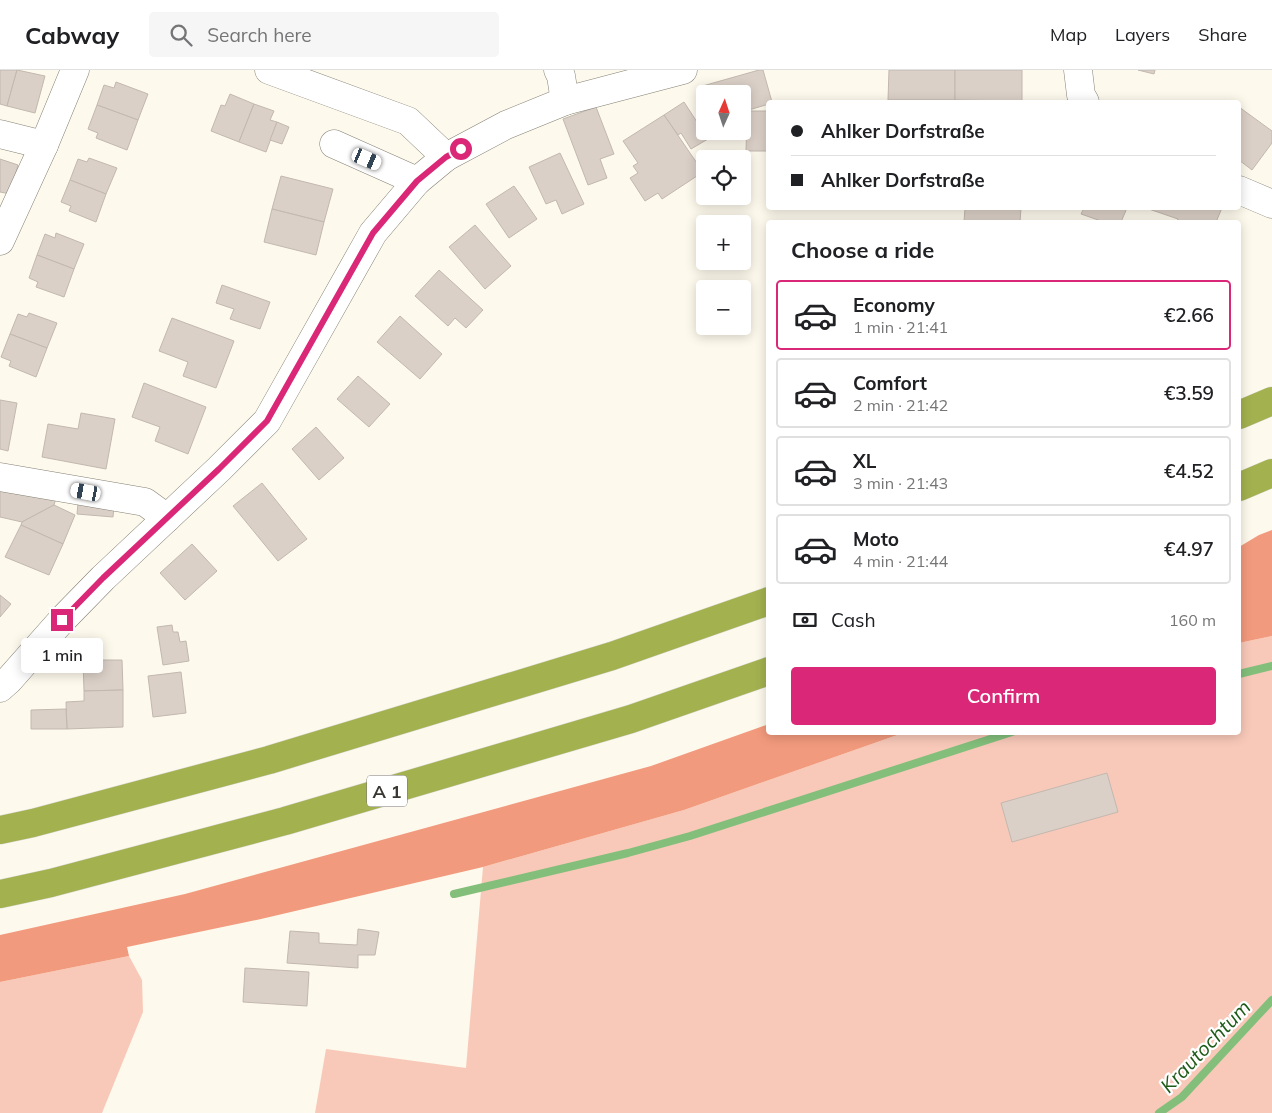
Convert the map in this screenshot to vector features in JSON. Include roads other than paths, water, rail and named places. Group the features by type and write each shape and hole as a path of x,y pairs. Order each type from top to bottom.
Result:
{"highway":[{"path":"1241,414 1272,401"},
{"path":"1241,486 1272,473"},
{"path":"0,830 33,823 279,757 612,656 766,602"},
{"name":"A 1","path":"0,894 50,883 285,821 631,719 766,672"}],"street":[{"path":"0,241 44,146 75,70"},
{"path":"269,70 408,121 446,157"},
{"path":"558,70 561,76 565,101"},
{"path":"0,688 103,578 267,421 373,233 417,181 446,157 506,125 565,101 683,70"},
{"path":"1078,70 1081,95 1084,100"},
{"path":"0,134 44,146"},
{"path":"334,144 417,181"},
{"path":"1241,191 1272,204"},
{"path":"0,477 145,502 167,518"}],"waterway":[{"path":"1241,674 1272,666"},
{"path":"454,894 628,853 690,836 1003,735"},
{"name":"Krautochtum","path":"1159,1113 1182,1097 1272,1000"}]}
